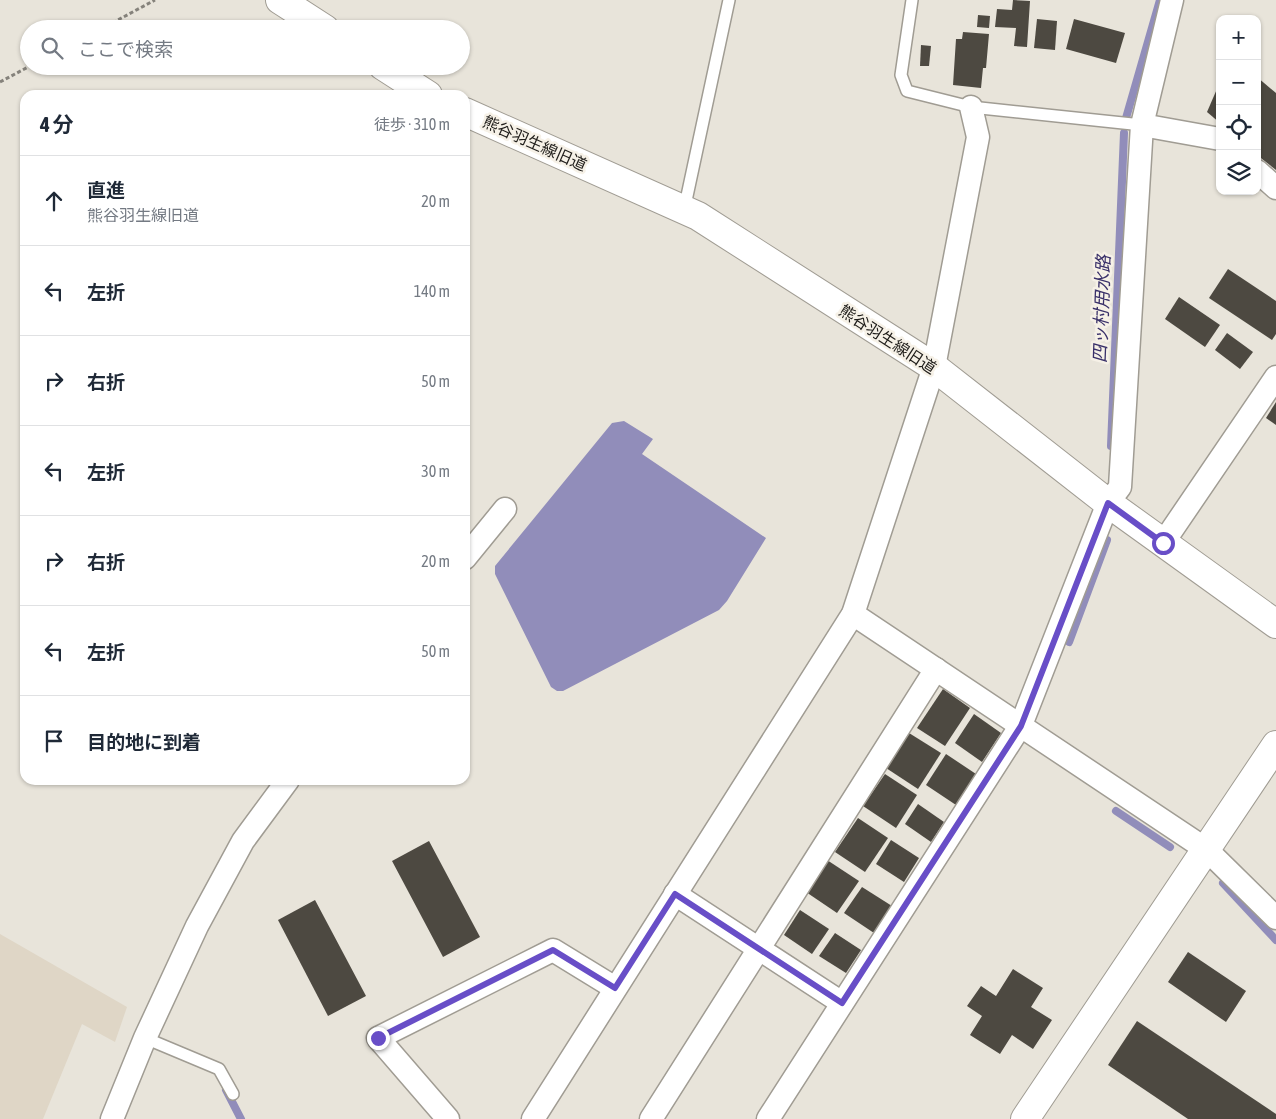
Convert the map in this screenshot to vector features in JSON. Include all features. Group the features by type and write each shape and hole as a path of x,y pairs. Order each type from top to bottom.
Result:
{"street":[{"path":"280,0 311,20"},
{"path":"768,1119 1021,726 1108,503 1120,487 1142,125 1172,0"},
{"path":"397,75 420,90"},
{"path":"533,1119 853,614 934,367 978,137 971,107"},
{"name":"熊谷羽生線旧道","path":"470,114 698,216 934,367 1108,503 1276,624"},
{"path":"1142,125 1216,137"},
{"path":"1261,175 1276,188"},
{"path":"1163,543 1276,376"},
{"path":"470,552 505,509"},
{"path":"853,614 1207,850 1276,918"},
{"path":"651,1119 936,669"},
{"path":"1025,1119 1207,850 1276,744"},
{"path":"112,1119 145,1038 197,926 243,841 284,785"},
{"path":"675,894 842,1003"},
{"path":"448,1119 378,1038 553,950 615,988"}],"lane":[{"path":"684,210 729,0"},
{"path":"912,0 900,75 907,91 971,107 1142,125"},
{"path":"145,1038 219,1069 233,1094"}],"path":[{"path":"118,20 155,0"},
{"path":"0,82 20,71"}],"shaded area":[{"path":"624,421 653,439 642,454 766,538 727,601 719,610 563,691 557,691 551,687 495,574 495,566 612,423"},
{"path":"0,934 127,1007 115,1042 82,1024 43,1119 0,1119"}],"building":[{"path":"1013,0 1030,1 1027,47 1014,46 1016,28 995,27 997,9 1012,10"},
{"path":"978,15 990,16 989,28 977,27"},
{"path":"1037,19 1057,21 1055,50 1034,48"},
{"path":"1074,19 1125,33 1116,63 1066,49"},
{"path":"963,32 989,34 986,68 983,68 981,88 953,85 956,39 962,39"},
{"path":"921,45 931,46 929,66 920,66"},
{"path":"1261,80 1276,93 1276,170 1261,158"},
{"path":"1216,91 1216,120 1207,112"},
{"path":"1228,269 1276,301 1276,334 1272,340 1209,298"},
{"path":"1179,297 1220,325 1205,347 1165,319"},
{"path":"1227,333 1253,352 1240,369 1215,350"},
{"path":"1276,402 1276,425 1266,418"},
{"path":"943,689 970,708 945,746 917,728"},
{"path":"974,714 1001,733 982,762 955,743"},
{"path":"909,733 941,753 918,789 886,768"},
{"path":"946,754 976,774 956,805 926,785"},
{"path":"885,774 917,795 896,828 863,806"},
{"path":"918,804 944,822 931,842 905,824"},
{"path":"858,818 888,838 865,872 835,852"},
{"path":"891,840 919,858 904,882 876,864"},
{"path":"429,841 480,937 443,957 392,861"},
{"path":"827,860 859,881 837,913 806,892"},
{"path":"862,887 892,906 874,933 844,913"},
{"path":"315,900 366,996 328,1016 278,920"},
{"path":"800,910 829,929 812,954 784,935"},
{"path":"835,933 861,950 846,973 819,956"},
{"path":"1188,952 1246,991 1226,1022 1168,982"},
{"path":"1013,969 1043,988 1031,1007 1052,1020 1033,1049 1012,1035 1000,1054 970,1035 982,1016 967,1006 981,986 996,996"},
{"path":"1137,1021 1276,1114 1276,1119 1188,1119 1108,1065"}],"waterway":[{"name":"四ッ村用水路","path":"1126,118 1160,0"},
{"name":"四ッ村用水路","path":"1111,446 1124,133"},
{"name":"四ッ村用水路","path":"1069,642 1107,540"},
{"name":"四ッ村用水路","path":"1116,811 1170,847"},
{"name":"四ッ村用水路","path":"1223,883 1276,940"},
{"path":"226,1090 241,1119"}],"route":[{"path":"378,1038 553,950 615,988 675,894 842,1003 1021,726 1108,503 1163,543"}]}
